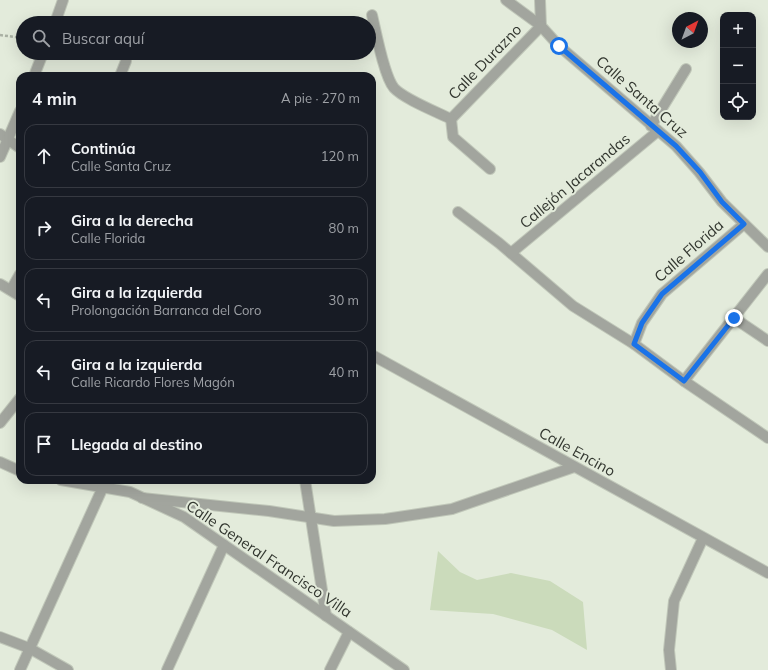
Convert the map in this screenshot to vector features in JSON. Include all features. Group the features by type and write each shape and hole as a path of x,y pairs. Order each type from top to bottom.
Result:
{"street":[{"path":"57,16 63,0"},
{"name":"Calle Santa Cruz","path":"506,0 540,25 559,46 676,146 700,172 722,202 768,247"},
{"path":"540,0 540,25"},
{"name":"Calle Durazno","path":"451,119 540,25"},
{"path":"376,30 387,74 394,88 409,98 451,119 453,136 490,169"},
{"path":"36,72 40,60"},
{"path":"122,72 126,61"},
{"name":"Callejón Jacarandas","path":"511,253 655,129 686,69"},
{"path":"0,157 4,137 16,118"},
{"path":"4,137 16,145"},
{"path":"458,212 511,253 574,306 634,344 684,381 768,438"},
{"name":"Calle Florida","path":"634,344 642,323 662,294 744,224"},
{"path":"684,381 768,274"},
{"path":"0,284 16,293"},
{"path":"734,318 768,341"},
{"name":"Calle Encino","path":"376,358 768,573"},
{"path":"0,423 16,403"},
{"path":"0,462 16,469"},
{"path":"142,498 268,511 334,521 385,519 452,509 574,467"},
{"name":"Calle General Francisco Villa","path":"85,484 130,492 184,517 404,670"},
{"path":"306,484 326,616"},
{"path":"20,670 103,487"},
{"path":"671,670 670,650 674,601 703,538"},
{"path":"167,670 224,544"},
{"path":"330,670 349,632"},
{"path":"0,637 29,648 68,670"}],"path":[{"path":"0,35 16,37"}],"green space":[{"path":"438,551 460,572 477,580 511,573 550,581 583,602 587,650 552,630 493,614 430,610"}],"route":[{"path":"559,46 676,146 700,172 722,202 744,224 662,294 651,307 642,323 634,344 684,381 734,318"}]}
